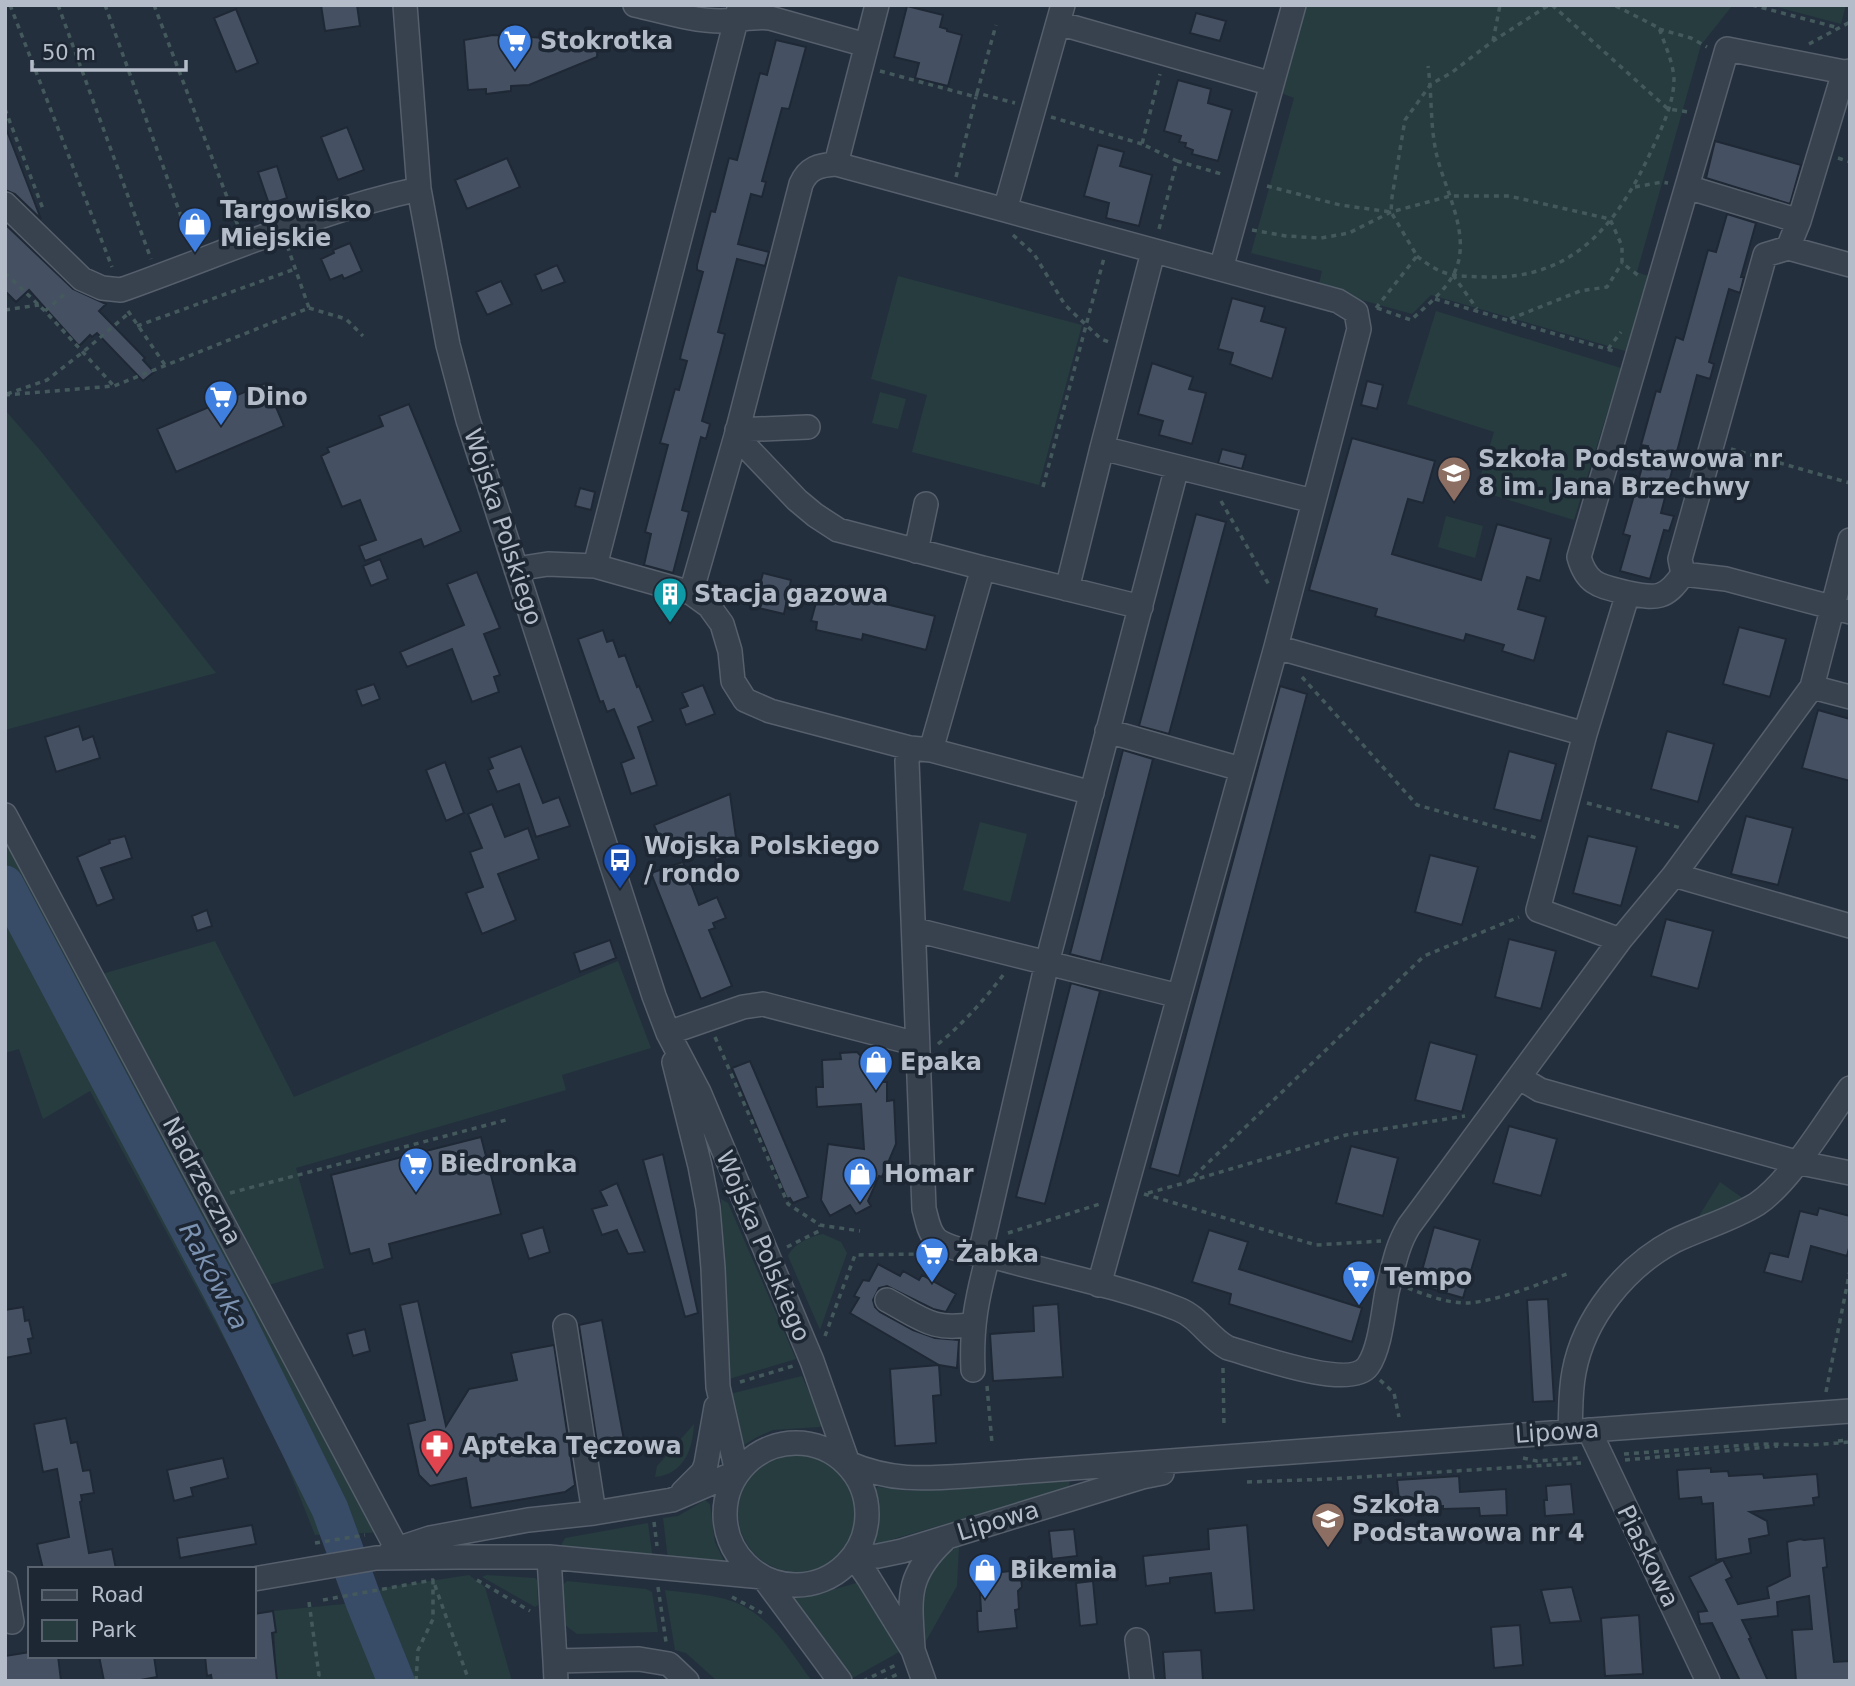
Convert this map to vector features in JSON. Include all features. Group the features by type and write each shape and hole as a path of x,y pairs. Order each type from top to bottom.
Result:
{"street":[{"name":"Wojska Polskiego","path":"405,5 419,188 448,345 468,420 649,982 668,1033 708,1208 724,1385 737,1472"},
{"path":"635,5 709,20 738,13 770,18 864,55"},
{"path":"836,164 877,5"},
{"path":"1222,269 1294,5"},
{"path":"595,566 738,13"},
{"path":"997,208 1034,109 1061,14 1165,54 1272,84"},
{"path":"1683,574 1667,593 1651,598 1595,583 1583,573 1579,557 1727,49 1847,71 1788,248"},
{"path":"691,593 801,184 804,177 815,168 836,164 1338,301 1356,312 1359,329 1276,648 1179,996 1130,1194 1099,1285"},
{"path":"1687,187 1799,221"},
{"path":"5,204 82,279 102,288 121,290 281,231 383,197 419,188"},
{"path":"1683,574 1680,559 1765,254 1788,248 1850,265"},
{"path":"1067,589 1153,252"},
{"path":"736,433 808,427"},
{"path":"736,433 797,500 838,530 1141,607"},
{"path":"1102,448 1313,501"},
{"path":"980,1375 973,1324 983,1251 1047,963 1177,467"},
{"path":"916,551 926,504"},
{"path":"983,568 920,749 907,761 916,930 917,1052 924,1209 928,1223 936,1239 1180,1310 1195,1318 1228,1348 1309,1371 1353,1375 1367,1368 1375,1352 1400,1240 1620,940 1674,875 1812,687 1841,610 1850,540"},
{"path":"516,569 548,564 595,566 691,593 709,606 722,624 730,651 733,681 745,700 770,711 1092,793"},
{"path":"1683,574 1727,579 1841,610"},
{"path":"1620,940 1538,910 1628,593"},
{"path":"1276,648 1586,734"},
{"path":"1812,687 1850,697"},
{"path":"1107,732 1241,769"},
{"name":"Nadrzeczna","path":"5,815 211,1198 386,1553"},
{"path":"1674,875 1850,926"},
{"path":"916,930 1179,996"},
{"path":"668,1033 743,1007 764,1004 917,1052"},
{"name":"Wojska Polskiego","path":"668,1033 699,1092 807,1349 848,1463"},
{"path":"1520,1078 1539,1090 1796,1162 1850,1173"},
{"path":"1580,1430 1574,1370 1584,1338 1594,1317 1609,1296 1640,1263 1673,1242 1758,1203 1783,1179 1850,1088"},
{"path":"887,1300 937,1326 954,1328 973,1324"},
{"path":"565,1326 594,1513"},
{"path":"672,1500 690,1487 706,1464 724,1385"},
{"name":"Lipowa","path":"848,1463 870,1473 910,1479 1850,1411"},
{"name":"Piaskowa","path":"1580,1430 1707,1681"},
{"path":"790,1442 811,1443 831,1451 848,1463 860,1479 867,1499 868,1519 864,1539 854,1557 840,1571 822,1581 802,1585 782,1584 763,1577 746,1566 734,1550 726,1531 724,1510 728,1491 737,1472 751,1457 770,1447 790,1442"},
{"name":"Lipowa","path":"854,1557 902,1551 1142,1477 1265,1454"},
{"path":"256,1579 319,1569 386,1553 430,1538 528,1520 594,1513 672,1500 737,1472"},
{"path":"910,1655 912,1587 924,1561 946,1537"},
{"path":"386,1553 549,1558 763,1577 840,1681"},
{"path":"854,1557 924,1681"},
{"path":"549,1558 555,1671 639,1659 669,1664 688,1681"},
{"path":"5,1583 16,1621"},
{"path":"1137,1640 1142,1681"}],"path":[{"path":"10,5 129,313 165,365"},
{"path":"58,5 157,277"},
{"path":"105,5 197,261"},
{"path":"154,5 245,244"},
{"path":"1493,41 1500,5"},
{"path":"1659,28 1673,66 1674,82 1668,109 1635,187 1597,237 1584,249 1543,269 1516,275 1453,275 1436,271 1417,256 1391,212 1405,120 1431,84 1550,5 1668,109 1708,115"},
{"path":"1752,5 1839,29"},
{"path":"1617,6 1659,28 1726,52"},
{"path":"1804,64 1806,45 1850,22"},
{"path":"951,195 996,26"},
{"path":"1142,144 1165,54"},
{"path":"864,55 977,95 1034,109 1142,144 1177,161 1340,205 1391,212"},
{"path":"1338,301 1376,307 1411,320 1435,299 1453,275 1462,241 1439,168 1431,131 1431,84 1427,66"},
{"path":"5,109 44,211"},
{"path":"1153,252 1177,161"},
{"path":"1635,187 1662,182 1687,187"},
{"path":"1233,225 1286,236 1321,238 1349,233 1391,212 1450,196 1509,196 1610,219"},
{"path":"997,208 1001,223 1034,254 1065,305 1101,339 1127,349"},
{"path":"1510,319 1580,290 1608,287 1622,263 1622,246 1610,219"},
{"path":"281,231 309,308"},
{"path":"1043,487 1110,239"},
{"path":"1376,307 1417,256"},
{"path":"1622,263 1647,282"},
{"path":"137,326 295,269"},
{"path":"5,273 45,311 114,386"},
{"path":"1453,275 1479,310"},
{"path":"45,311 82,279"},
{"path":"1435,299 1637,358"},
{"path":"5,310 39,306"},
{"path":"5,395 114,386 309,308 346,319 363,336"},
{"path":"5,395 47,380 129,313"},
{"path":"1713,443 1850,483"},
{"path":"1206,474 1284,612"},
{"path":"1302,677 1417,805 1556,843"},
{"path":"1568,798 1703,834"},
{"path":"1188,1182 1424,956 1538,910"},
{"path":"917,1052 959,1028 979,1007 1018,956"},
{"path":"704,1040 715,1037 788,1204 820,1225 860,1231"},
{"path":"983,1251 1052,1219 1130,1194 1188,1182 1346,1135 1463,1116 1492,1115"},
{"path":"211,1198 506,1120"},
{"path":"1130,1194 1317,1245 1400,1240"},
{"path":"779,1251 819,1231 820,1225"},
{"path":"822,1343 855,1255 931,1254"},
{"path":"1826,1394 1850,1270"},
{"path":"1390,1280 1446,1301 1467,1303 1490,1299 1570,1273"},
{"path":"1224,1428 1222,1372 1228,1348"},
{"path":"724,1385 798,1364"},
{"path":"1367,1368 1394,1393 1399,1417"},
{"path":"980,1375 992,1443"},
{"path":"1614,1461 1850,1441"},
{"path":"1623,1454 1761,1444 1795,1445"},
{"path":"1536,1461 1588,1457"},
{"path":"1247,1482 1592,1462"},
{"path":"654,1520 659,1559"},
{"path":"315,1544 372,1534"},
{"path":"469,1575 552,1623"},
{"path":"323,1600 445,1578"},
{"path":"416,1681 418,1650 433,1619 433,1580"},
{"path":"433,1580 469,1681"},
{"path":"658,1585 669,1664"},
{"path":"724,1595 755,1608 766,1617"},
{"path":"309,1602 318,1675 316,1681"},
{"path":"863,1681 910,1655"},
{"path":"318,1675 322,1681"}],"green space":[{"path":"1303,5 1732,6 1701,45 1637,272 1651,277 1629,352 1431,295 1412,314 1318,288 1322,271 1251,253 1294,98 1278,92"},
{"path":"1770,5 1846,5 1841,24"},
{"path":"898,276 1082,325 1039,485 912,452 927,395 871,379"},
{"path":"1436,311 1621,368 1574,520 1476,490 1494,432 1407,404"},
{"path":"880,392 906,399 898,429 872,423"},
{"path":"5,410 40,450 216,673 5,730"},
{"path":"1446,516 1483,526 1475,558 1438,547"},
{"path":"5,797 81,949 102,974 215,941 294,1097 618,961 651,1048 562,1075 566,1090 296,1168 324,1268 269,1285 394,1529 388,1532 315,1535 272,1427 90,1091 43,1119 19,1049 5,1053"},
{"path":"980,822 1027,834 1010,902 963,890"},
{"path":"1720,1182 1744,1199 1696,1221"},
{"path":"721,1199 728,1203 796,1359 729,1379"},
{"path":"823,1234 841,1242 847,1253 820,1330 788,1256 803,1241"},
{"path":"802,1376 823,1423 820,1427 773,1430 741,1447 730,1394"},
{"path":"694,1424 689,1451 680,1466 665,1475 655,1477 657,1466"},
{"path":"797,1454 820,1458 839,1471 852,1490 856,1513 852,1536 839,1555 820,1568 797,1572 774,1568 755,1555 742,1536 738,1513 742,1490 755,1471 774,1458"},
{"path":"1070,1480 1069,1488 873,1545 880,1512 875,1489 878,1487 909,1491"},
{"path":"705,1500 710,1504 715,1542 725,1563 668,1560 663,1518 678,1516"},
{"path":"648,1523 653,1560 567,1549 561,1545 565,1538"},
{"path":"959,1547 957,1586 926,1641 919,1614 923,1583 941,1557"},
{"path":"469,1575 485,1587 512,1681 277,1681 273,1611 364,1602 383,1588"},
{"path":"482,1577 535,1578 538,1605 535,1607"},
{"path":"567,1581 646,1589 652,1592 658,1632 577,1634 565,1625 563,1585"},
{"path":"860,1582 901,1651 851,1679 793,1605 793,1598"},
{"path":"665,1590 720,1598 750,1610 776,1633 812,1681 716,1680 686,1653 675,1650"}],"building":[{"path":"321,5 357,5 360,26 325,31"},
{"path":"907,6 943,15 940,27 962,35 948,86 915,78 919,63 894,57"},
{"path":"236,9 258,63 236,72 214,18"},
{"path":"1196,13 1226,21 1220,41 1190,33"},
{"name":"Stokrotka","path":"493,35 598,41 597,57 529,85 511,86 511,91 486,94 486,89 468,90 464,40"},
{"path":"776,40 806,47 789,109 782,108 762,181 766,182 762,197 751,194 738,244 769,252 765,266 737,259 718,332 725,334 702,421 710,424 706,439 701,437 682,510 689,512 673,573 644,565 651,534 645,532 668,445 660,443 675,389 679,390 687,361 680,359 703,272 697,270 697,265 711,211 715,212 729,158 737,160 760,73 767,75"},
{"path":"1178,80 1211,89 1208,103 1232,110 1218,161 1192,154 1193,150 1185,147 1186,143 1179,142 1181,136 1164,131"},
{"path":"347,127 364,170 338,180 321,137"},
{"path":"5,131 41,219 15,194 5,190"},
{"path":"1715,141 1801,165 1790,204 1706,178"},
{"path":"1098,145 1124,152 1120,166 1152,175 1139,226 1106,218 1109,203 1084,196"},
{"path":"507,158 520,187 467,209 455,180"},
{"path":"277,166 287,198 269,204 258,172"},
{"path":"1727,214 1756,223 1741,277 1744,277 1740,293 1729,289 1709,362 1714,364 1710,379 1697,375 1661,513 1674,516 1669,531 1664,530 1650,579 1620,571 1630,536 1623,534 1648,446 1641,445 1656,391 1660,392 1676,337 1683,340 1708,250 1716,252"},
{"path":"5,224 73,289 106,304 99,311 145,358 143,360 154,372 143,381 97,333 92,337 90,335 79,346 29,290 16,302 5,291"},
{"path":"350,243 362,271 344,279 342,275 330,280 321,259"},
{"path":"557,265 565,282 542,291 535,275"},
{"path":"501,281 512,304 487,315 476,292"},
{"path":"1232,298 1265,307 1261,321 1286,328 1272,379 1230,364 1233,353 1218,349"},
{"path":"1152,363 1193,377 1189,389 1206,393 1192,444 1159,435 1163,421 1138,414"},
{"path":"1367,381 1383,385 1377,409 1361,405"},
{"name":"Dino","path":"266,383 284,426 176,472 157,429"},
{"path":"409,404 461,531 424,547 421,539 365,561 359,546 376,540 360,500 342,507 321,456 329,452 327,448 383,426 379,416"},
{"path":"1352,438 1435,461 1423,503 1408,499 1392,554 1481,580 1497,524 1551,539 1540,581 1527,577 1518,609 1546,617 1534,661 1502,651 1504,645 1466,634 1464,641 1375,616 1377,609 1309,590"},
{"path":"1222,449 1246,455 1242,469 1218,463"},
{"path":"580,488 595,492 591,510 575,506"},
{"path":"1196,514 1226,522 1169,734 1139,726"},
{"path":"380,559 388,579 371,586 363,566"},
{"path":"477,572 500,628 484,634 500,675 494,677 499,692 472,702 452,649 407,667 400,652 464,625 447,584"},
{"path":"763,573 791,580 784,614 754,607"},
{"path":"820,588 935,616 926,650 863,634 862,640 816,630 817,622 811,621"},
{"path":"1739,627 1786,639 1770,697 1723,684"},
{"path":"603,630 607,642 613,640 619,657 625,655 653,721 638,727 657,785 631,794 621,763 634,758 614,709 607,712 603,701 600,702 578,639"},
{"path":"374,684 380,699 362,706 356,690"},
{"path":"703,685 715,714 686,725 680,709 688,706 682,693"},
{"path":"1280,686 1307,694 1179,1176 1150,1168"},
{"path":"1818,710 1850,719 1850,781 1802,768"},
{"path":"79,726 83,740 93,736 100,758 56,772 45,737"},
{"path":"1667,731 1714,744 1698,802 1651,789"},
{"path":"521,746 543,803 559,797 570,826 536,837 519,784 497,792 488,770 493,768 489,758"},
{"path":"1123,750 1153,759 1101,962 1070,954"},
{"path":"1509,751 1556,764 1541,821 1494,809"},
{"path":"445,762 464,813 446,821 426,770"},
{"path":"730,794 738,852 716,860 708,839 667,856 654,825"},
{"path":"492,804 505,837 528,828 539,859 498,874 516,920 482,934 466,893 483,887 470,852 482,848 468,814"},
{"path":"1746,816 1793,828 1778,885 1731,874"},
{"path":"125,836 132,858 101,868 114,899 97,906 77,857 110,843 109,840"},
{"path":"1588,836 1637,847 1621,906 1573,893"},
{"path":"1430,855 1478,867 1462,925 1415,912"},
{"path":"683,862 699,905 717,897 726,918 713,923 715,928 709,930 732,986 701,999 651,873"},
{"path":"207,910 212,926 197,931 192,916"},
{"path":"1666,919 1713,931 1698,989 1651,976"},
{"path":"1509,939 1556,951 1541,1009 1495,997"},
{"path":"610,940 616,958 580,972 574,953"},
{"path":"1071,983 1100,991 1045,1204 1016,1197"},
{"path":"1430,1042 1477,1055 1462,1112 1415,1100"},
{"path":"857,1052 863,1058 880,1057 881,1082 887,1082 887,1101 894,1100 896,1144 868,1201 871,1206 856,1214 850,1205 830,1216 821,1200 828,1144 864,1149 861,1104 817,1107 816,1087 823,1087 822,1060 841,1059 840,1053"},
{"path":"750,1061 808,1197 793,1203 790,1198 787,1199 732,1068"},
{"path":"1509,1126 1557,1139 1541,1196 1493,1183"},
{"name":"Biedronka","path":"481,1137 501,1214 389,1244 392,1258 373,1264 369,1249 350,1254 331,1175"},
{"path":"1351,1146 1398,1158 1383,1216 1336,1203"},
{"path":"663,1154 698,1313 685,1317 643,1160"},
{"path":"617,1183 645,1252 628,1254 617,1230 602,1235 592,1209 607,1205 600,1191"},
{"path":"1819,1208 1850,1216 1847,1256 1811,1246 1802,1282 1764,1272 1770,1253 1788,1257 1800,1211 1817,1215"},
{"path":"543,1227 550,1252 529,1259 521,1234"},
{"path":"1434,1227 1480,1240 1463,1298 1418,1285"},
{"path":"1209,1230 1248,1242 1239,1269 1362,1308 1352,1342 1229,1304 1231,1294 1192,1282"},
{"path":"878,1264 900,1276 903,1271 919,1280 922,1275 956,1294 946,1312 933,1309 887,1286 879,1288 873,1300 880,1312 913,1330 935,1338 959,1340 957,1368 939,1365 850,1313 859,1298 854,1296 863,1280 869,1281"},
{"path":"1548,1299 1554,1401 1533,1402 1527,1300"},
{"path":"418,1301 446,1426 469,1389 517,1380 511,1353 554,1345 575,1485 565,1492 471,1508 466,1478 430,1486 419,1475 408,1424 425,1420 400,1305"},
{"path":"1058,1304 1063,1377 993,1381 990,1334 1034,1331 1033,1306"},
{"path":"23,1307 25,1321 29,1320 33,1338 28,1339 31,1353 5,1358 5,1310"},
{"path":"602,1320 626,1451 599,1456 579,1325"},
{"path":"365,1329 370,1351 353,1356 347,1334"},
{"path":"939,1365 941,1395 933,1396 936,1443 895,1446 890,1369"},
{"path":"66,1418 71,1443 77,1442 83,1471 90,1470 94,1493 81,1495 80,1502 89,1553 112,1549 116,1567 43,1567 37,1544 69,1537 57,1469 43,1472 34,1424"},
{"path":"223,1458 228,1478 191,1488 193,1496 174,1501 167,1470"},
{"path":"1711,1468 1711,1472 1728,1471 1729,1476 1763,1474 1764,1478 1817,1474 1819,1497 1813,1498 1814,1505 1750,1512 1767,1521 1769,1535 1749,1539 1751,1553 1716,1560 1713,1503 1702,1504 1701,1497 1679,1499 1677,1470"},
{"path":"1459,1476 1460,1492 1506,1489 1507,1515 1480,1516 1479,1508 1443,1509 1443,1506 1400,1509 1397,1480"},
{"path":"1571,1484 1574,1514 1545,1516 1546,1486"},
{"path":"252,1525 256,1544 180,1558 177,1538"},
{"path":"1247,1525 1254,1610 1215,1613 1211,1573 1170,1578 1170,1583 1146,1586 1143,1556 1209,1549 1208,1529"},
{"path":"1074,1529 1077,1556 1052,1559 1049,1531"},
{"path":"1824,1538 1827,1567 1823,1568 1834,1662 1850,1661 1850,1681 1796,1681 1792,1630 1812,1629 1809,1596 1777,1602 1778,1616 1742,1620 1768,1681 1740,1681 1712,1623 1700,1624 1698,1612 1707,1611 1689,1577 1723,1560 1732,1577 1726,1580 1738,1604 1769,1598 1767,1587 1790,1576 1787,1542"},
{"path":"1020,1570 1022,1587 1018,1591 1019,1609 1015,1610 1017,1628 978,1632 977,1611 981,1611 980,1593 984,1593 983,1574"},
{"path":"1093,1581 1097,1624 1080,1626 1076,1583"},
{"path":"1572,1587 1581,1621 1550,1623 1541,1590"},
{"path":"273,1611 276,1632 272,1633 277,1681 212,1681 211,1675 207,1676 205,1658 256,1658 256,1614"},
{"path":"1639,1615 1643,1674 1605,1676 1601,1618"},
{"path":"1520,1625 1523,1665 1494,1668 1491,1627"},
{"path":"1201,1650 1203,1681 1165,1681 1163,1652"},
{"path":"28,1652 28,1658 58,1658 61,1681 5,1681 5,1656"},
{"path":"99,1658 154,1658 157,1677 135,1681 104,1681"}],"waterway":[{"name":"Rakówka","path":"5,884 232,1311 330,1509 396,1681"}],"place":[{"name":"Stokrotka","path":"515,71"},
{"name":"Targowisko Miejskie","path":"195,254"},
{"name":"Dino","path":"221,427"},
{"name":"Szkoła Podstawowa nr 8 im. Jana Brzechwy","path":"1454,503"},
{"name":"Stacja gazowa","path":"670,624"},
{"name":"Wojska Polskiego / rondo","path":"620,890"},
{"name":"Epaka","path":"876,1092"},
{"name":"Biedronka","path":"416,1194"},
{"name":"Homar","path":"860,1204"},
{"name":"Żabka","path":"932,1284"},
{"name":"Tempo","path":"1359,1307"},
{"name":"Apteka Tęczowa","path":"437,1476"},
{"name":"Szkoła Podstawowa nr 4","path":"1328,1549"},
{"name":"Bikemia","path":"985,1600"}]}
